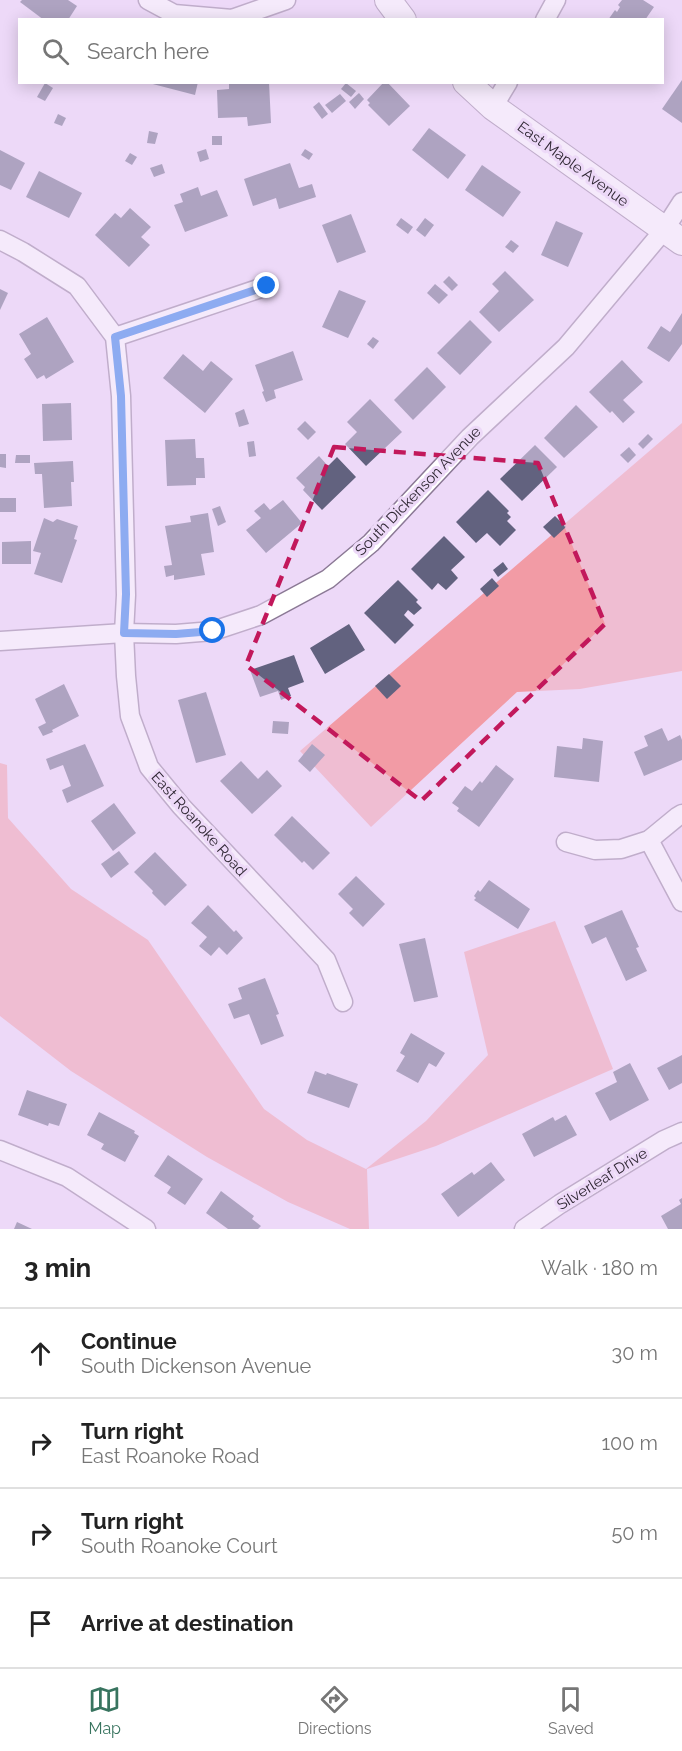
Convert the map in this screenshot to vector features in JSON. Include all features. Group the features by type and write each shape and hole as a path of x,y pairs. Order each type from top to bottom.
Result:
{"main road":[{"path":"388,0 402,18"},
{"name":"East Maple Avenue","path":"468,84 493,107 673,236"}],"street":[{"path":"148,0 174,14 220,18"},
{"path":"235,18 286,0"},
{"path":"546,18 556,0"},
{"path":"493,107 507,84"},
{"name":"South Dickenson Avenue","path":"0,641 124,633 176,634 213,631 261,615 328,579 371,543 470,437 566,347 673,236 682,202"},
{"path":"0,240 24,252 77,286 115,337 267,286"},
{"name":"East Roanoke Road","path":"115,337 121,396 126,594 124,633 130,716 149,767 180,806 326,960 343,1002"},
{"path":"567,842 595,850 621,849 649,840 682,814"},
{"path":"649,840 682,902"},
{"name":"Silverleaf Drive","path":"524,1229 664,1140 682,1132"},
{"path":"0,1150 67,1177 146,1229"}],"highlighted area":[{"path":"334,447 538,463 605,624 421,801 246,665"}],"shaded area":[{"path":"682,423 682,671 580,689 517,692 371,827 300,751"},
{"path":"0,763 7,765 8,818 71,889 148,940 264,1109 307,1140 366,1169 426,1121 488,1055 464,952 555,921 613,1069 436,1146 367,1169 369,1229 350,1229 288,1202 207,1157 71,1071 0,1016"}],"building":[{"path":"22,0 68,0 77,6 69,18 41,18 20,2"},
{"path":"622,0 643,0 654,7 646,18 609,18 615,10 617,12 620,7 618,5"},
{"path":"682,80 682,123 662,109"},
{"path":"44,84 53,88 45,101 37,97"},
{"path":"153,84 198,84 195,95"},
{"path":"229,84 269,84 271,123 248,126 247,117 218,118 217,90 229,89"},
{"path":"347,84 356,91 351,97 341,89"},
{"path":"382,84 389,84 410,106 389,126 368,105 370,103 367,100"},
{"path":"359,93 364,99 355,109 349,102"},
{"path":"340,94 346,101 332,113 325,105"},
{"path":"319,102 328,114 322,119 313,107"},
{"path":"58,114 66,118 62,126 54,123"},
{"path":"429,128 466,155 448,179 412,150"},
{"path":"149,131 158,133 155,144 147,143"},
{"path":"212,136 222,136 222,145 212,145"},
{"path":"206,149 209,159 200,162 197,152"},
{"path":"305,149 313,154 309,160 301,155"},
{"path":"0,150 25,163 11,190 0,185"},
{"path":"130,153 137,157 132,165 125,161"},
{"path":"290,163 299,188 312,184 316,197 279,209 276,198 253,206 244,179"},
{"path":"162,164 165,173 154,177 150,168"},
{"path":"482,165 521,192 503,217 465,190"},
{"path":"39,171 82,193 69,218 26,197"},
{"path":"198,187 201,196 217,190 228,216 185,232 174,205 183,202 180,194"},
{"path":"130,208 151,227 141,237 150,245 129,267 95,235 115,213 121,218"},
{"path":"351,214 366,252 337,263 322,225"},
{"path":"401,218 413,227 408,234 396,225"},
{"path":"425,218 434,225 425,237 416,230"},
{"path":"556,221 583,233 568,267 541,255"},
{"path":"511,240 519,246 513,253 505,247"},
{"path":"505,271 534,300 499,332 479,312 499,291 492,284"},
{"path":"449,276 458,285 452,291 443,282"},
{"path":"435,284 448,295 439,304 427,293"},
{"path":"0,289 8,293 0,310"},
{"path":"339,290 366,301 348,338 322,327"},
{"path":"682,313 682,344 669,362 647,348 661,326 670,332"},
{"path":"47,317 74,362 46,379 44,375 37,379 24,359 31,354 19,334"},
{"path":"470,320 492,342 460,375 437,353"},
{"path":"373,337 379,341 373,349 367,344"},
{"path":"293,351 303,380 274,390 276,398 266,402 255,365"},
{"path":"183,354 203,371 211,361 233,379 205,413 163,378"},
{"path":"622,360 643,382 623,400 635,412 623,423 589,392"},
{"path":"427,367 446,387 413,420 394,400"},
{"path":"370,399 402,432 366,466 345,444 357,432 347,422"},
{"path":"71,403 72,440 43,441 42,404"},
{"path":"576,405 598,427 564,458 544,438"},
{"path":"244,409 249,424 239,427 235,413"},
{"path":"305,421 316,432 308,440 297,429"},
{"path":"648,434 653,439 643,449 638,444"},
{"path":"195,439 196,458 204,458 205,478 196,478 196,485 167,486 165,440"},
{"path":"254,441 256,456 249,457 247,442"},
{"path":"535,445 557,467 522,501 500,479"},
{"path":"629,447 636,455 628,463 620,455"},
{"path":"0,454 6,454 6,468 0,467"},
{"path":"16,455 30,455 30,463 15,463"},
{"path":"319,456 328,466 337,457 356,477 322,510 303,490 305,487 296,478"},
{"path":"73,461 72,506 44,508 42,474 35,474 34,463"},
{"path":"488,490 509,511 507,513 511,517 507,521 516,530 500,546 487,533 476,543 456,522"},
{"path":"0,498 16,498 16,512 0,512"},
{"path":"283,500 302,523 266,553 246,530 261,518 254,511 264,503 270,510"},
{"path":"220,506 226,522 218,526 212,509"},
{"path":"208,513 214,552 201,554 205,575 174,580 174,575 166,577 164,566 172,565 165,526 191,522 190,516"},
{"path":"555,516 566,527 554,538 543,527"},
{"path":"44,518 53,522 57,519 78,526 74,539 77,540 62,583 34,574 41,553 33,551"},
{"path":"444,536 465,557 451,570 458,578 446,590 438,583 432,590 411,569"},
{"path":"31,541 31,564 2,564 2,542"},
{"path":"503,562 508,569 498,577 493,570"},
{"path":"492,578 499,586 487,597 480,589"},
{"path":"398,580 418,600 416,602 422,608 414,615 408,610 404,615 414,625 395,644 364,613"},
{"path":"349,624 365,650 325,674 310,648"},
{"path":"294,655 304,682 288,688 291,696 281,700 278,691 260,697 250,670"},
{"path":"389,674 401,686 387,699 375,686"},
{"path":"64,684 79,716 43,736 38,727 46,723 35,699"},
{"path":"206,692 226,755 196,763 178,700"},
{"path":"273,721 289,722 288,734 272,733"},
{"path":"662,728 668,741 680,735 682,760 644,776 634,752 648,746 644,736"},
{"path":"583,738 603,741 599,782 554,777 557,746 582,749"},
{"path":"85,744 104,786 67,803 62,790 71,786 63,765 50,770 46,759"},
{"path":"312,744 325,755 310,772 298,761"},
{"path":"241,761 258,779 267,770 282,786 252,814 220,781"},
{"path":"496,765 514,779 479,827 457,811 459,808 452,803 465,786 472,791 480,781 482,783"},
{"path":"114,803 136,833 113,851 91,821"},
{"path":"292,816 330,853 313,870 304,861 302,863 274,835"},
{"path":"119,851 129,864 111,878 101,864"},
{"path":"155,852 187,885 165,906 134,872"},
{"path":"356,876 385,904 363,927 349,913 353,909 338,894"},
{"path":"489,880 530,909 518,929 474,900 478,890 480,892"},
{"path":"208,905 234,932 236,930 243,938 227,955 219,947 211,956 199,946 207,937 191,923"},
{"path":"622,910 647,971 626,981 606,937 592,944 584,926"},
{"path":"425,938 438,997 414,1002 399,944"},
{"path":"265,978 279,1014 276,1015 284,1036 261,1045 249,1014 234,1019 228,1004 242,999 238,988"},
{"path":"411,1033 445,1053 436,1067 429,1063 418,1083 396,1071 405,1056 400,1053"},
{"path":"682,1055 682,1083 669,1090 657,1068"},
{"path":"630,1063 649,1100 610,1121 595,1093 617,1082 613,1072"},
{"path":"315,1071 358,1084 349,1108 307,1093"},
{"path":"27,1090 67,1104 59,1126 49,1123 48,1126 18,1115"},
{"path":"99,1112 135,1131 134,1133 139,1136 125,1162 101,1149 104,1144 87,1135"},
{"path":"566,1115 577,1135 534,1157 522,1134 553,1117 555,1121"},
{"path":"168,1155 203,1179 185,1205 167,1193 171,1187 154,1176"},
{"path":"491,1162 505,1180 458,1217 441,1194 472,1172 474,1175"},
{"path":"221,1191 254,1216 252,1219 261,1226 258,1229 228,1229 206,1213"},
{"path":"682,1198 682,1229 668,1229 661,1216 681,1204 679,1200"},
{"path":"17,1222 32,1229 14,1229"}],"route":[{"path":"213,631 176,634 124,633 126,594 121,396 115,337 267,286"}]}
